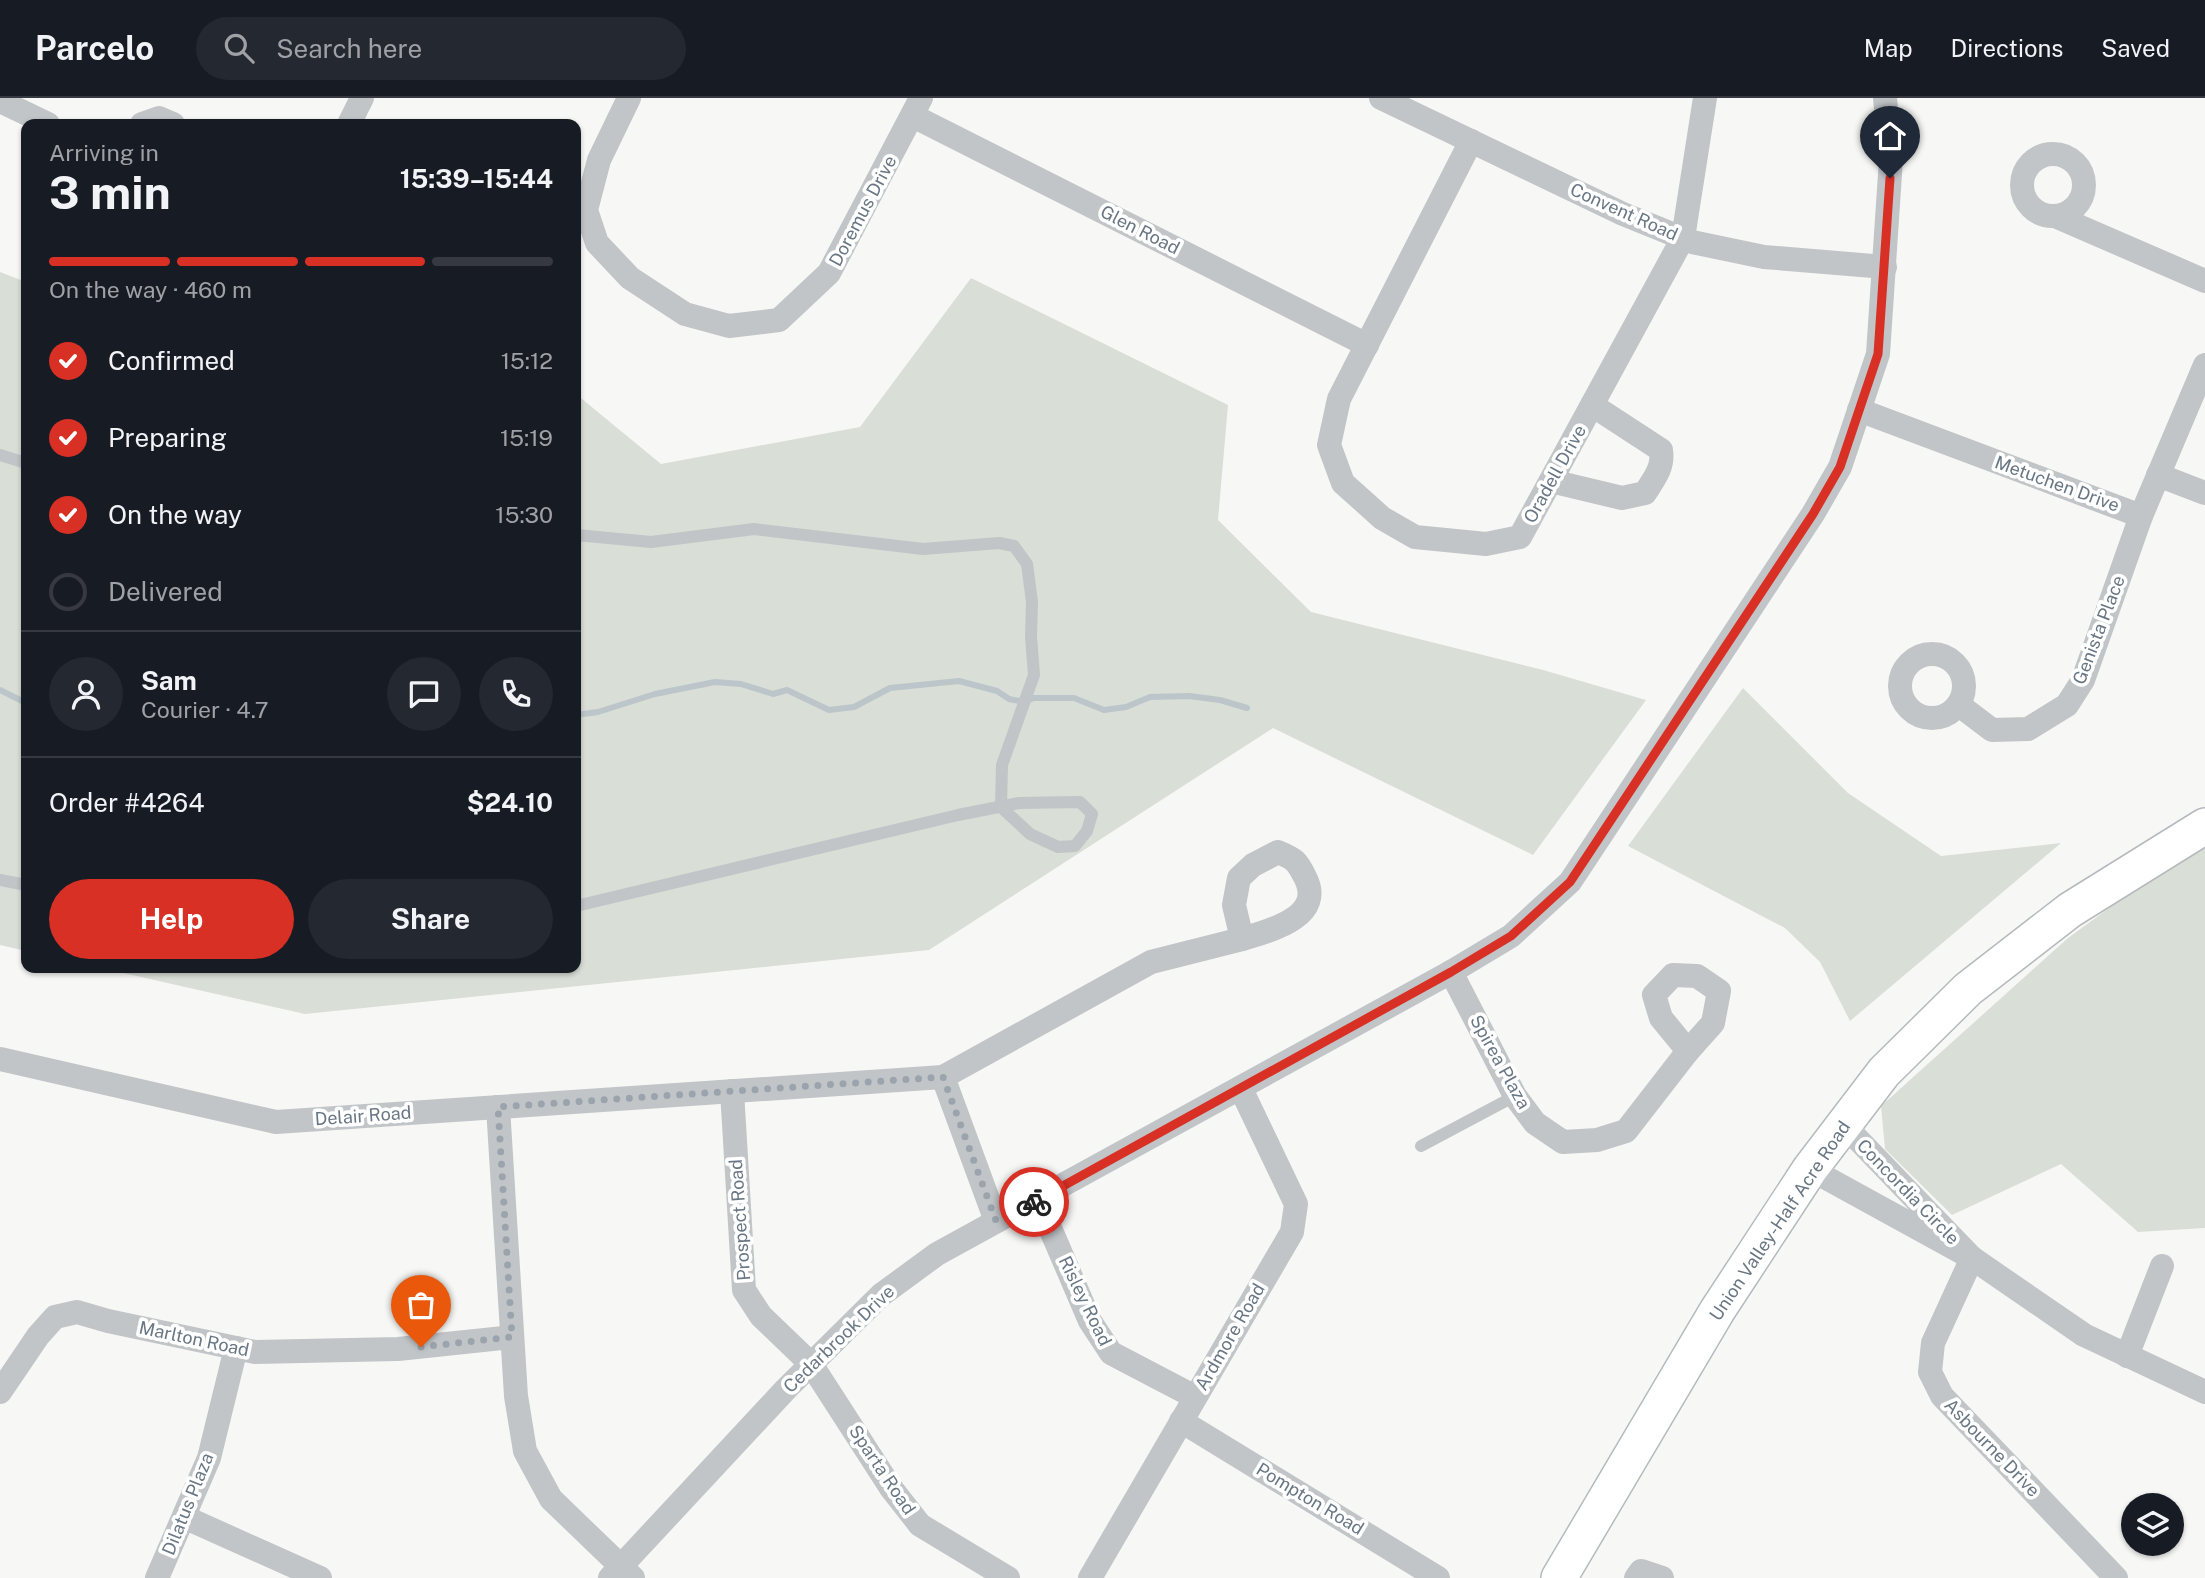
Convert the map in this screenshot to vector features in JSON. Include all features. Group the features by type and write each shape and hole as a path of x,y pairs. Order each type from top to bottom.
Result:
{"street":[{"path":"352,119 362,98"},
{"name":"Doremus Drive","path":"629,98 599,160 586,210 597,243 630,278 685,314 729,326 779,320 829,273 917,107"},
{"name":"Convent Road","path":"1381,98 1623,214 1692,243 1764,257 1885,267"},
{"name":"Oradell Drive","path":"1471,141 1339,399 1329,445 1343,483 1382,518 1415,537 1486,544 1521,537 1683,239 1705,98"},
{"name":"Cedarbrook Drive","path":"621,1574 811,1364 881,1295 937,1254 1451,972 1511,936 1570,882 1813,514 1840,467 1878,354 1891,159 1885,98"},
{"path":"12,103 39,119"},
{"name":"Glen Road","path":"917,107 1367,345"},
{"path":"2054,216 2205,281"},
{"name":"Metuchen Drive","path":"1859,410 2141,516 2158,475 2196,414 2205,365"},
{"path":"1551,481 1622,498 1646,493 1657,475 1663,460 1661,450 1592,405"},
{"path":"2158,475 2205,493"},
{"name":"Genista Place","path":"1959,705 1992,730 2028,729 2067,705 2083,680 2141,516"},
{"name":"Union Valley-Half Acre Road","path":"1559,1578 1717,1311 1810,1169 1884,1072 1968,989 2070,910 2205,826"},
{"path":"996,1221 943,1077 1151,962 1241,939"},
{"name":"Spirea Plaza","path":"1451,972 1515,1096 1535,1123 1563,1142 1597,1140 1626,1131 1688,1051"},
{"name":"Delair Road","path":"0,1059 276,1122 943,1077"},
{"name":"Ardmore Road","path":"1090,1578 1292,1232 1296,1204 1241,1089"},
{"name":"Prospect Road","path":"732,1091 744,1290 761,1316 811,1364"},
{"path":"498,1107 516,1396 525,1451 551,1499 621,1574"},
{"name":"Concordia Circle","path":"1844,1125 1972,1258"},
{"name":"Concordia Circle","path":"1810,1169 1972,1258 2084,1335 2205,1392"},
{"name":"Risley Road","path":"1038,1200 1090,1321 1111,1353 1195,1397"},
{"name":"Asbourne Drive","path":"1972,1258 1933,1343 1930,1372 1942,1396 2116,1578"},
{"path":"2127,1356 2162,1266"},
{"name":"Marlton Road","path":"0,1392 38,1336 55,1317 77,1312 256,1352 398,1349 512,1337"},
{"name":"Dilatus Plaza","path":"158,1578 209,1458 236,1348"},
{"name":"Sparta Road","path":"811,1364 891,1488 919,1525 1008,1578"},
{"name":"Pompton Road","path":"1181,1421 1438,1578"},
{"path":"184,1517 306,1575"},
{"path":"1636,1578 1641,1572 1662,1578"}],"lane":[{"path":"0,455 21,461"},
{"path":"581,535 651,542 754,530 923,549 999,543 1014,546 1027,564 1032,602 1034,675 1002,765 1001,807 1031,834 1058,847 1075,846 1087,831 1092,814 1080,802 1019,803 1001,807 958,815 581,905"},
{"path":"0,880 21,884"},
{"path":"1421,1146 1515,1096"}],"shaded area":[{"path":"0,272 21,280 21,950 0,945"},
{"path":"971,278 1228,405 1218,520 1311,612 1543,670 1646,700 1533,855 1273,728 929,950 305,1014 123,973 581,973 581,398 661,464 860,427"},
{"path":"1743,688 1848,793 1941,856 2061,843 1850,1021 1820,962 1785,928 1628,846"},
{"path":"2205,838 2205,1228 2138,1232 2061,1164 1952,1215 1885,1149 1881,1106 2068,938"}],"waterway":[{"path":"581,714 598,712 655,694 715,682 741,684 773,694 787,690 829,710 854,707 890,688 959,681 997,691 1009,699 1025,702 1033,698 1074,698 1104,710 1126,707 1150,697 1189,696 1220,700 1247,708"},
{"path":"0,690 21,700"}],"way so far":[{"path":"421,1347 512,1337 498,1107 943,1077 996,1221 1034,1202"}],"route":[{"path":"1034,1202 1451,972 1511,936 1570,882 1813,514 1840,467 1878,354 1890,178"}]}
